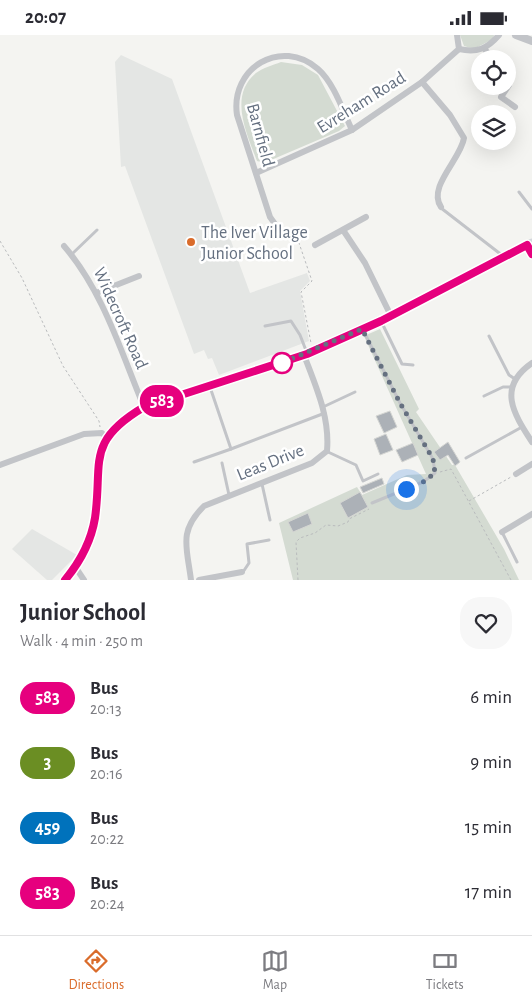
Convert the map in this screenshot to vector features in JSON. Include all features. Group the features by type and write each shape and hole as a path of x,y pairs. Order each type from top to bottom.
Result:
{"main road":[{"path":"65,580 76,568 90,538 95,517 96,475 100,450 107,438 123,419 144,407 306,354 381,321 504,257 530,247"}],"street":[{"path":"457,35 459,49 468,51 490,45 499,35"},
{"path":"516,35 532,41"},
{"name":"Evreham Road","path":"256,173 352,130 422,82 459,49"},
{"name":"Barnfield","path":"280,231 270,217 237,115 236,100 243,78 257,64 270,58 280,56 298,58 318,69 333,92 352,130"},
{"path":"422,82 458,125 464,138 460,152 441,180 438,198 440,207"},
{"path":"502,95 501,97 512,105"},
{"path":"315,245 366,217"},
{"path":"343,230 365,263 391,316"},
{"name":"Widecroft Road","path":"64,246 86,273 96,293 144,407"},
{"path":"96,293 139,276"},
{"name":"Leas Drive","path":"192,580 186,539 187,529 192,518 204,506 312,463 327,451 328,436 324,410 306,354"},
{"path":"532,363 524,369 512,387 512,406 532,442"},
{"path":"0,465 84,434 102,433 107,438"},
{"path":"516,474 532,464"},
{"path":"502,532 532,514"},
{"path":"76,568 84,580"},
{"path":"199,580 242,572"}],"lane":[{"path":"519,192 532,209"},
{"path":"440,207 504,257"},
{"path":"72,255 96,230"},
{"path":"265,326 291,321 300,335 306,354"},
{"path":"381,321 402,363 412,365"},
{"path":"362,329 400,403 433,459 435,473 423,482 372,503"},
{"path":"489,336 509,375 516,379"},
{"path":"209,385 231,449"},
{"path":"484,395 503,387 512,387"},
{"path":"194,462 231,449 324,410 355,392"},
{"path":"466,458 522,427"},
{"path":"327,451 356,465 363,481 378,474"},
{"path":"222,463 229,495"},
{"path":"262,483 270,520"},
{"path":"502,532 517,562"},
{"path":"242,572 249,563 247,544 268,540"}],"path":[{"path":"292,238 299,243 312,281 302,292 310,342"},
{"path":"0,241 22,278 63,365 99,421"},
{"path":"435,473 451,469 511,580"},
{"path":"468,501 516,474"},
{"path":"298,580 296,543 300,538 315,533 326,525 338,527 370,508"}],"shaded area":[{"path":"460,35 494,35 493,39 474,49 464,46"},
{"name":"The Iver Village Junior School","path":"121,55 172,79 250,293 307,273 310,281 300,291 309,341 219,375 212,358 208,359 204,350 194,354 125,166 121,167 115,62"},
{"path":"281,62 302,65 318,75 345,126 339,131 264,163 257,161 245,127 241,104 248,82 256,73"},
{"path":"380,329 419,409 416,412 452,465 455,465 504,549 519,580 293,580 279,523 357,487 362,495 407,475 426,474 364,336"},
{"path":"32,529 77,555 52,580 47,580 12,549"}],"building":[{"path":"390,411 397,427 384,433 376,416"},
{"path":"386,434 393,450 380,455 374,439"},
{"path":"448,442 460,462 455,466 448,455 440,460 434,452"},
{"path":"413,443 418,455 402,462 396,450"},
{"path":"382,478 384,484 363,493 360,487"},
{"path":"360,492 368,507 348,518 340,503"},
{"path":"308,513 312,524 293,532 288,522"}],"bus line":[{"name":"583","path":"65,580 76,568 90,538 95,517 96,475 100,450 107,438 123,419 144,407 307,354 381,321 527,245 532,254"}],"place":[{"name":"The Iver Village Junior School","path":"191,242"}],"route":[{"path":"282,363 279,364 307,354 362,329 400,403 433,459 435,473 423,482 406,489"}]}
